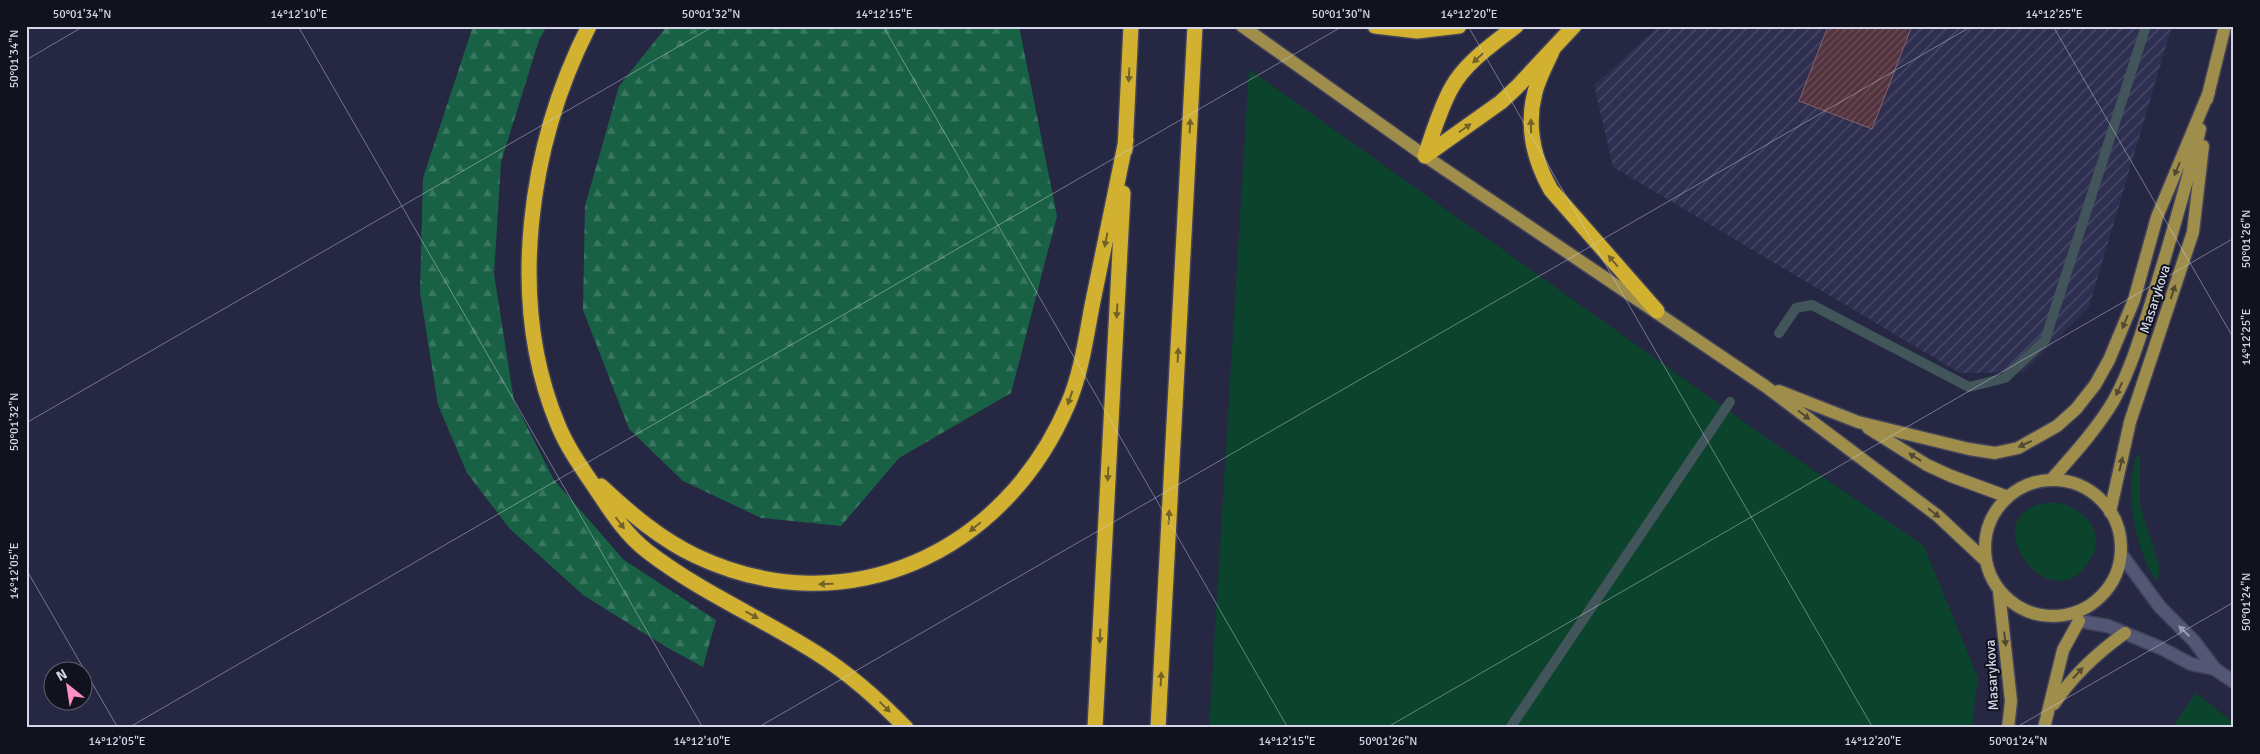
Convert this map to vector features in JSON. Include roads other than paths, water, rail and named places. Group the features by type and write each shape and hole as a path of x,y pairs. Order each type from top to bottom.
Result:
{"highway":[{"path":"589,26 580,43 558,98 542,159 533,214 530,276 534,335 543,382 559,427 582,468 622,526 646,550 707,590 819,654 852,677 885,706 906,728"},
{"path":"580,43 593,26"},
{"path":"1095,728 1132,26"},
{"path":"1158,728 1195,26"},
{"path":"1375,26 1417,31 1459,26"},
{"path":"1425,156 1452,88 1462,73 1481,54 1516,26"},
{"path":"1425,156 1501,102 1574,26"},
{"path":"1553,49 1535,91 1531,112 1531,133 1542,173 1551,190 1657,311"},
{"path":"582,468 628,511 675,545 713,563 772,581 822,584 868,579 891,573 943,550 969,532 992,512 1020,483 1048,444 1069,403 1083,352 1126,140"}],"main road":[{"path":"1242,26 1425,156 1657,311 1765,386 1938,516 1986,561"},
{"name":"Masarykova","path":"2051,480 2099,421 2114,400 2123,381 2144,324 2184,199 2225,26"},
{"path":"1765,386 1858,422 1969,449 1995,453 2018,448 2057,426 2076,410 2095,385 2109,360 2134,300 2157,217 2209,92"},
{"name":"Masarykova","path":"2110,512 2130,422 2193,232 2209,92"},
{"path":"1858,422 1927,465 2008,497"},
{"path":"2044,728 2063,650 2077,617 2108,588 2118,567 2121,554 2119,531 2110,512 2098,497 2086,488 2074,484 2051,480 2035,482 2021,488 2008,497 1996,510 1990,521 1985,539 1986,561 1992,580 1999,591 2017,607 2035,614 2077,617"},
{"name":"Masarykova","path":"1999,591 2011,701 2008,728"},
{"path":"2049,712 2065,687 2085,666 2103,649 2125,633"}],"street":[{"path":"2121,554 2160,608 2194,641 2215,668 2234,682"},
{"path":"2077,617 2125,633 2161,648 2191,664 2215,668"}],"waterway":[{"path":"1779,333 1796,308 1812,305 1969,387 2005,378 2045,340 2146,26"},
{"path":"1510,728 1730,402"}]}
